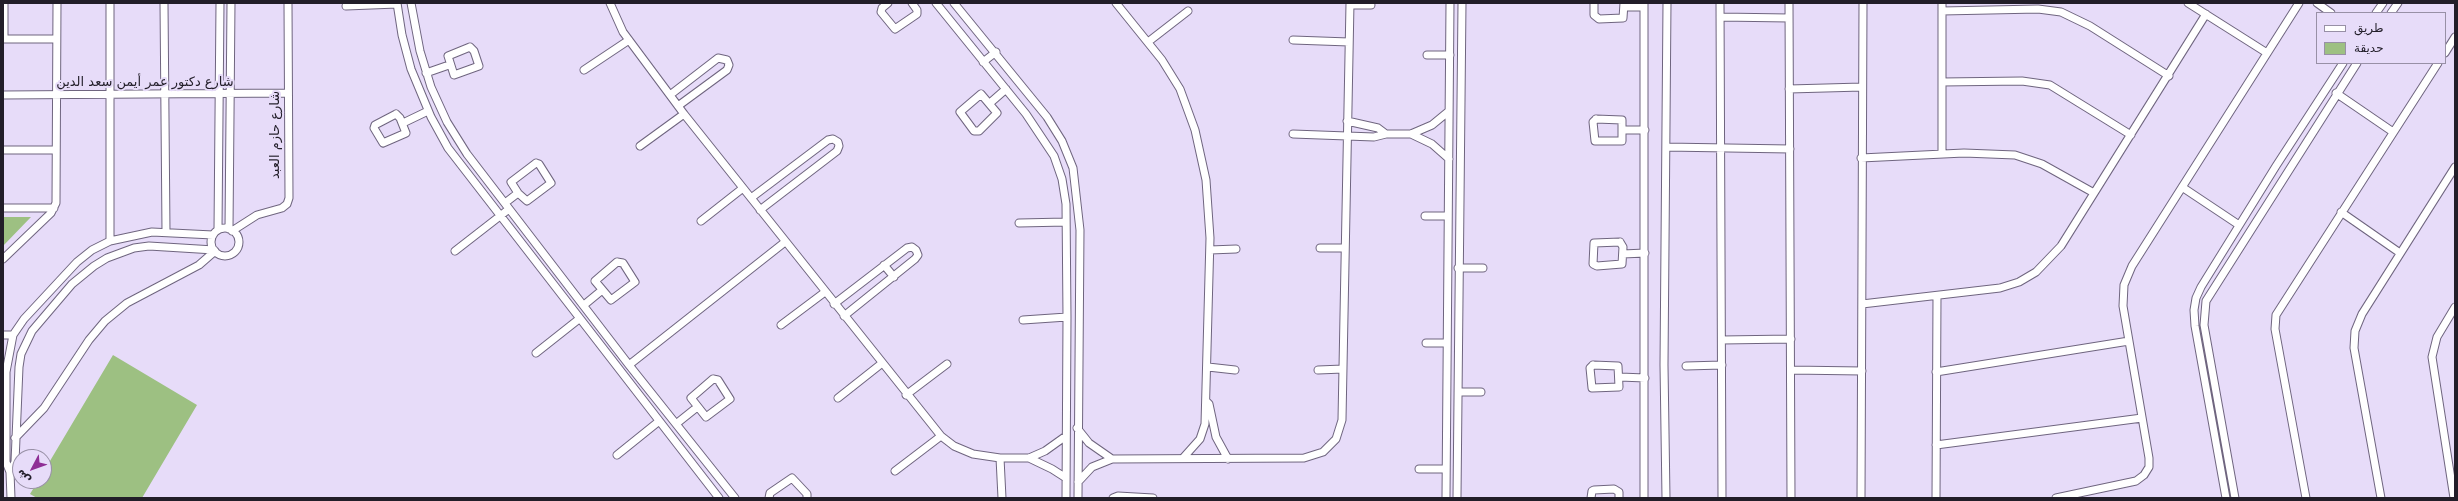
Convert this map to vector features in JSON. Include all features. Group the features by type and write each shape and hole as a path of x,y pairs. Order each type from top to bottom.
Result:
{"street":[{"path":"4,3 3,39 56,39"},
{"path":"3,259 54,208 57,3"},
{"path":"110,3 110,241"},
{"path":"164,3 166,232"},
{"path":"214,251 211,245 216,232 220,3"},
{"path":"15,449 19,367 26,342 46,313 82,275 107,258 134,248 149,246 214,251 223,256 236,250 238,242 231,230 231,3"},
{"name":"شارع حازم العبد","path":"231,230 257,215 282,208 287,204 289,198 288,3"},
{"path":"346,6 396,3 406,52 428,111 457,162 658,422 719,498"},
{"path":"411,3 415,33 426,73 439,105 457,138 507,206 629,365 735,498"},
{"path":"610,3 617,21 629,40 684,114 940,436 963,451 1000,458 1029,458 1048,466 1066,478"},
{"path":"888,3 882,8 881,12 895,29 917,14 917,10 913,3"},
{"path":"936,3 1026,114 1054,156 1064,192 1066,222 1067,317 1066,498"},
{"path":"954,3 996,52 1054,129 1073,168 1080,230 1077,428 1078,498"},
{"path":"1116,3 1148,42 1180,89 1194,125 1206,180 1210,250 1206,401 1203,434 1183,458"},
{"path":"1446,498 1450,3"},
{"path":"1457,498 1458,268 1462,3"},
{"path":"1594,3 1594,15 1599,19 1622,18 1624,16 1624,5 1644,5 1644,498"},
{"path":"1666,498 1664,365 1667,3"},
{"path":"1720,3 1722,498"},
{"path":"1789,3 1791,498"},
{"path":"1861,498 1861,158 1863,3"},
{"path":"1942,3 1942,154"},
{"path":"2188,3 2267,53"},
{"path":"2056,498 2070,497 2136,481 2144,475 2148,467 2149,458 2123,306 2124,285 2132,266 2299,3"},
{"path":"2317,3 2330,12"},
{"path":"2377,12 2383,3"},
{"path":"2392,12 2398,3"},
{"path":"1078,482 1092,467 1112,459 1310,457 1328,449 1336,439 1341,427 1343,369 1346,136 1350,4 1371,5"},
{"path":"1942,11 2038,9 2061,12 2090,26 2168,76"},
{"path":"1148,42 1188,11"},
{"path":"1862,304 2000,288 2019,282 2036,272 2061,246 2206,14"},
{"path":"1720,17 1789,18"},
{"path":"2446,52 2455,38"},
{"path":"584,70 629,40"},
{"path":"1293,40 1349,42"},
{"path":"470,47 474,51 479,64 477,68 456,75 453,73 450,65 447,57 449,54 470,47"},
{"path":"983,62 996,52"},
{"path":"1427,55 1450,55"},
{"path":"670,95 718,58 727,60 729,65 727,70 678,106"},
{"path":"2226,498 2194,326 2194,310 2200,287 2342,64"},
{"path":"2235,498 2204,325 2204,308 2209,293 2336,93 2356,64"},
{"path":"2306,498 2274,322 2279,307 2437,64"},
{"path":"426,73 450,65"},
{"path":"1942,82 2022,81 2050,85 2131,135"},
{"path":"1790,89 1862,87"},
{"path":"990,103 1006,89"},
{"path":"2336,93 2393,132"},
{"name":"شارع دكتور عمر أيمن سعد الدين","path":"3,95 110,96 288,94"},
{"path":"979,94 983,95 990,103 997,111 996,115 979,131 972,130 960,116 961,111 979,94"},
{"path":"403,123 428,111"},
{"path":"1293,134 1378,137 1386,134 1411,134 1432,125 1449,111"},
{"path":"396,114 403,123 406,131 405,135 387,144 380,141 374,126 396,114"},
{"path":"640,146 684,114"},
{"path":"1596,119 1620,119 1623,121 1623,130 1623,139 1621,142 1598,142 1593,138 1593,122 1596,119"},
{"path":"1347,121 1378,128 1386,134"},
{"path":"1623,130 1645,130"},
{"path":"1411,134 1432,144 1449,159"},
{"path":"751,198 828,140 833,139 838,142 839,146 837,151 760,210"},
{"path":"1666,146 1790,149"},
{"path":"3,150 56,150"},
{"path":"1861,158 1942,154 2015,155 2042,164 2094,193"},
{"path":"807,156 816,167"},
{"path":"534,163 539,164 551,181 529,201 525,201 518,193 512,184 512,180 534,163"},
{"path":"2276,166 2286,171"},
{"path":"2381,498 2353,339 2362,314 2455,167"},
{"path":"2182,187 2239,225"},
{"path":"701,221 743,188"},
{"path":"455,251 499,217 518,193"},
{"path":"3,208 54,208"},
{"path":"2341,212 2400,253"},
{"path":"1425,216 1448,216"},
{"path":"1019,223 1066,222"},
{"path":"11,498 10,472 4,462 4,391 8,353 13,335 32,310 77,262 92,250 110,241 138,234 166,232 216,232 231,230"},
{"path":"629,365 785,242"},
{"path":"1620,242 1623,245 1623,254 1623,263 1621,265 1596,266 1593,262 1592,246 1595,243 1620,242"},
{"path":"834,304 907,248 912,247 916,250 918,255 915,259 844,316"},
{"path":"1320,248 1345,248"},
{"path":"1210,250 1236,249"},
{"path":"15,438 44,408 89,340 105,321 127,303 199,265 214,251"},
{"path":"1623,254 1645,253"},
{"path":"617,262 623,263 635,280 633,284 613,300 609,300 601,290 595,283 596,279 617,262"},
{"path":"884,265 894,277"},
{"path":"1458,268 1484,268"},
{"path":"584,305 601,290"},
{"path":"781,325 825,292"},
{"path":"1936,296 1936,498"},
{"path":"1447,306 1459,306"},
{"path":"2454,498 2432,356 2436,337 2455,307"},
{"path":"1023,320 1067,317"},
{"path":"536,353 579,319"},
{"path":"3,335 13,335"},
{"path":"1722,340 1791,339"},
{"path":"1936,372 2129,341"},
{"path":"1426,343 1447,343"},
{"path":"838,398 882,364"},
{"path":"906,395 947,364"},
{"path":"1593,365 1617,365 1619,368 1620,377 1617,388 1593,389 1590,385 1590,368 1593,365"},
{"path":"1686,366 1722,365"},
{"path":"1208,367 1234,370"},
{"path":"1318,370 1343,369"},
{"path":"1791,370 1862,371"},
{"path":"1620,377 1644,378"},
{"path":"713,379 718,380 730,397 708,417 704,417 696,408 691,400 691,396 713,379"},
{"path":"1458,392 1481,392"},
{"path":"1206,401 1209,404 1216,437 1228,459"},
{"path":"676,424 696,408"},
{"path":"1936,444 2142,418"},
{"path":"617,455 658,422"},
{"path":"1077,428 1089,442 1112,459"},
{"path":"895,471 940,436"},
{"path":"1029,458 1052,447 1066,436"},
{"path":"1000,458 1002,498"},
{"path":"10,472 12,468"},
{"path":"1419,469 1446,469"},
{"path":"769,498 770,493 792,478 807,494 807,498"},
{"path":"1591,498 1592,491 1594,490 1614,489 1619,492 1619,498"},
{"path":"1113,498 1118,496 1153,498"}],"green space":[{"path":"3,217 31,217 3,246"},
{"path":"113,355 197,405 142,498 37,498 30,494 33,489 52,489 52,458"}]}
